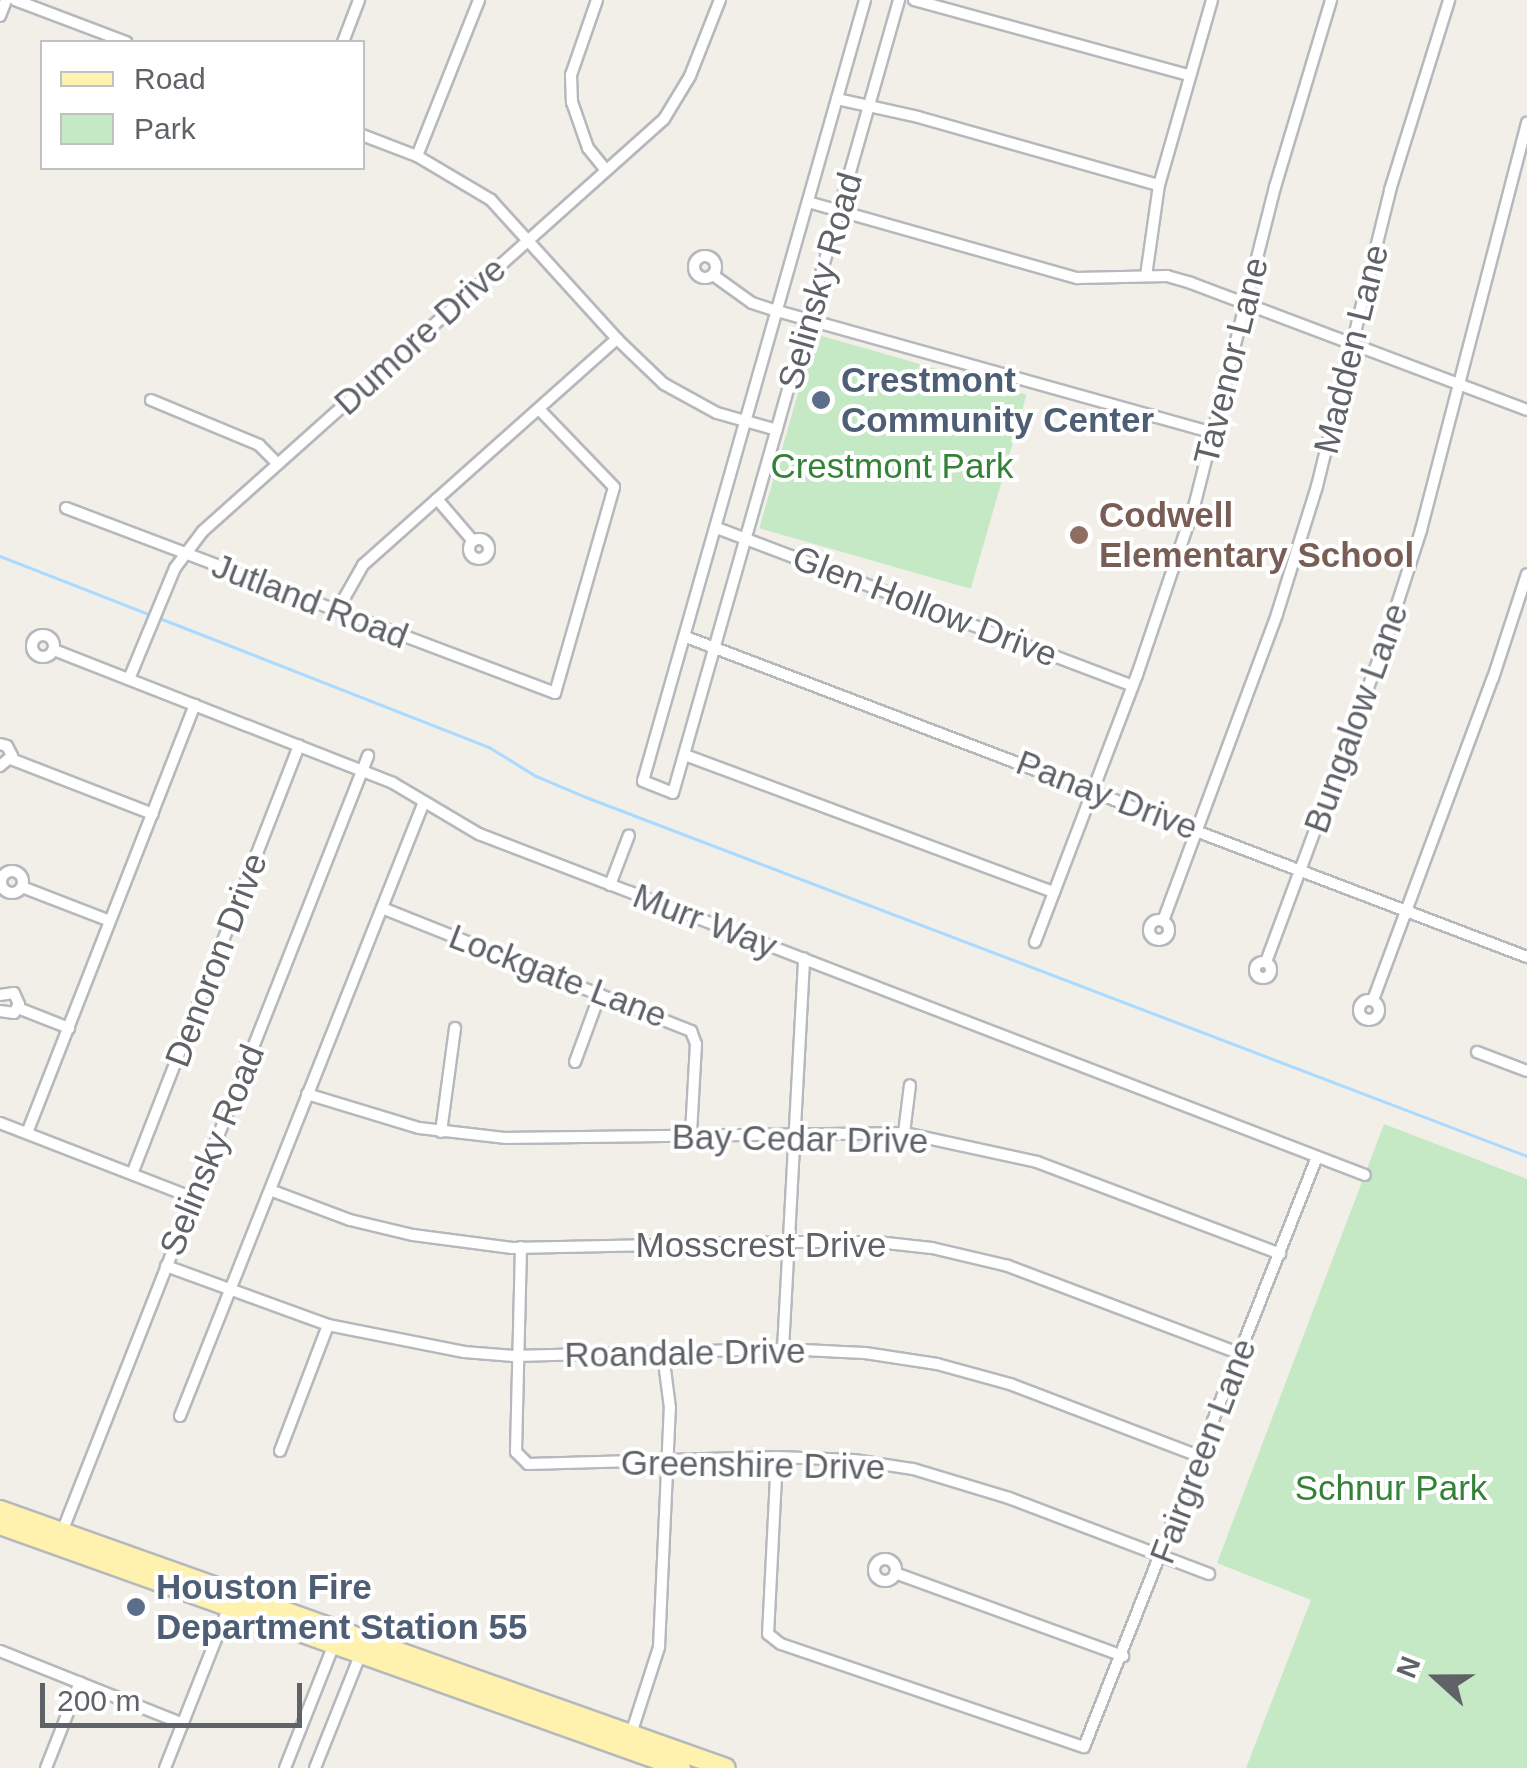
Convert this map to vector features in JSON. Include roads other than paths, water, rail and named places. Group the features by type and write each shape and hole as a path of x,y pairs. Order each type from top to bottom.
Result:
{"main road":[{"path":"0,1510 60,1539"},
{"path":"0,1525 60,1539 231,1600 360,1652 505,1696"},
{"path":"231,1600 354,1634 628,1742 681,1768"},
{"path":"628,1742 726,1768"}],"street":[{"path":"0,16 6,0"},
{"path":"15,0 121,40"},
{"path":"343,40 359,0"},
{"path":"417,156 478,0"},
{"path":"597,0 571,74 572,102 588,148 606,170"},
{"name":"Dumore Drive","path":"129,679 184,553 277,463 664,119 678,98 720,0"},
{"name":"Selinsky Road","path":"865,0 643,781 673,793 871,108 898,0"},
{"path":"914,0 1188,75"},
{"path":"1146,276 1159,184 1212,0"},
{"name":"Tavenor Lane","path":"1035,942 1132,686 1215,433 1245,305 1331,0"},
{"name":"Madden Lane","path":"1163,920 1277,614 1318,486 1390,190 1449,0"},
{"path":"837,99 1159,184"},
{"name":"Bungalow Lane","path":"1266,962 1400,597 1527,123"},
{"path":"365,136 417,156 478,190 617,339 678,394 745,423 778,430"},
{"path":"808,202 1076,278 1146,276 1191,283 1527,410"},
{"path":"713,275 752,303 777,311 1215,433"},
{"path":"337,612 363,565 617,339"},
{"path":"152,400 258,446 277,463"},
{"name":"Jutland Road","path":"66,508 554,693 614,487 539,410"},
{"path":"437,499 473,541"},
{"name":"Glen Hollow Drive","path":"717,528 1132,686"},
{"path":"1373,1000 1527,574"},
{"name":"Panay Drive","path":"686,638 1527,957"},
{"name":"Murr Way","path":"54,650 362,770 479,834 1365,1175"},
{"path":"27,1134 195,705"},
{"path":"0,744 10,749 11,759"},
{"name":"Denoron Drive","path":"132,1174 299,745"},
{"path":"686,755 1054,892"},
{"name":"Selinsky Road","path":"60,1539 368,756"},
{"path":"11,759 152,814"},
{"path":"0,766 11,759"},
{"path":"180,1416 424,802"},
{"path":"610,884 628,835"},
{"path":"22,887 110,921"},
{"name":"Lockgate Lane","path":"382,908 691,1031 696,1044 691,1134"},
{"path":"782,1349 804,959"},
{"path":"0,994 14,994 18,1008"},
{"path":"575,1062 600,994"},
{"path":"18,1008 68,1028"},
{"path":"0,1011 10,1014 18,1008"},
{"path":"1002,1035 1007,1022"},
{"path":"441,1132 455,1028"},
{"path":"1477,1052 1527,1072"},
{"path":"904,1133 910,1085"},
{"name":"Bay Cedar Drive","path":"308,1094 389,1122 441,1132 578,1140 795,1131 904,1133 1037,1162 1280,1254"},
{"path":"0,1123 193,1198"},
{"name":"Fairgreen Lane","path":"777,1457 768,1634 781,1644 1072,1746 1087,1744 1317,1156"},
{"name":"Mosscrest Drive","path":"270,1190 350,1220 412,1235 521,1247 876,1242 1008,1266 1241,1354"},
{"path":"518,1356 521,1247"},
{"name":"Roandale Drive","path":"166,1266 328,1325 435,1348 518,1356 782,1349 865,1354 973,1373 1201,1456"},
{"path":"280,1451 328,1325"},
{"path":"628,1742 659,1647 670,1460 670,1408 663,1354"},
{"name":"Greenshire Drive","path":"518,1356 516,1452 528,1464 777,1457 854,1460 913,1469 1009,1498 1209,1574"},
{"path":"895,1573 1124,1656"},
{"path":"165,1768 231,1600"},
{"path":"285,1768 334,1642 354,1634 360,1652 315,1768"},
{"path":"0,1651 182,1724"},
{"path":"46,1768 80,1682"}],"waterway":[{"path":"0,556 149,614"},
{"path":"157,617 489,747 536,776 586,797 1527,1156"}],"place":[{"name":"Crestmont Community Center","path":"821,400"},
{"name":"Codwell Elementary School","path":"1079,535"},
{"name":"Houston Fire Department Station 55","path":"136,1607"}],"park label":[{"name":"Crestmont Park","path":"892,466"},
{"name":"Schnur Park","path":"1391,1488"}]}
